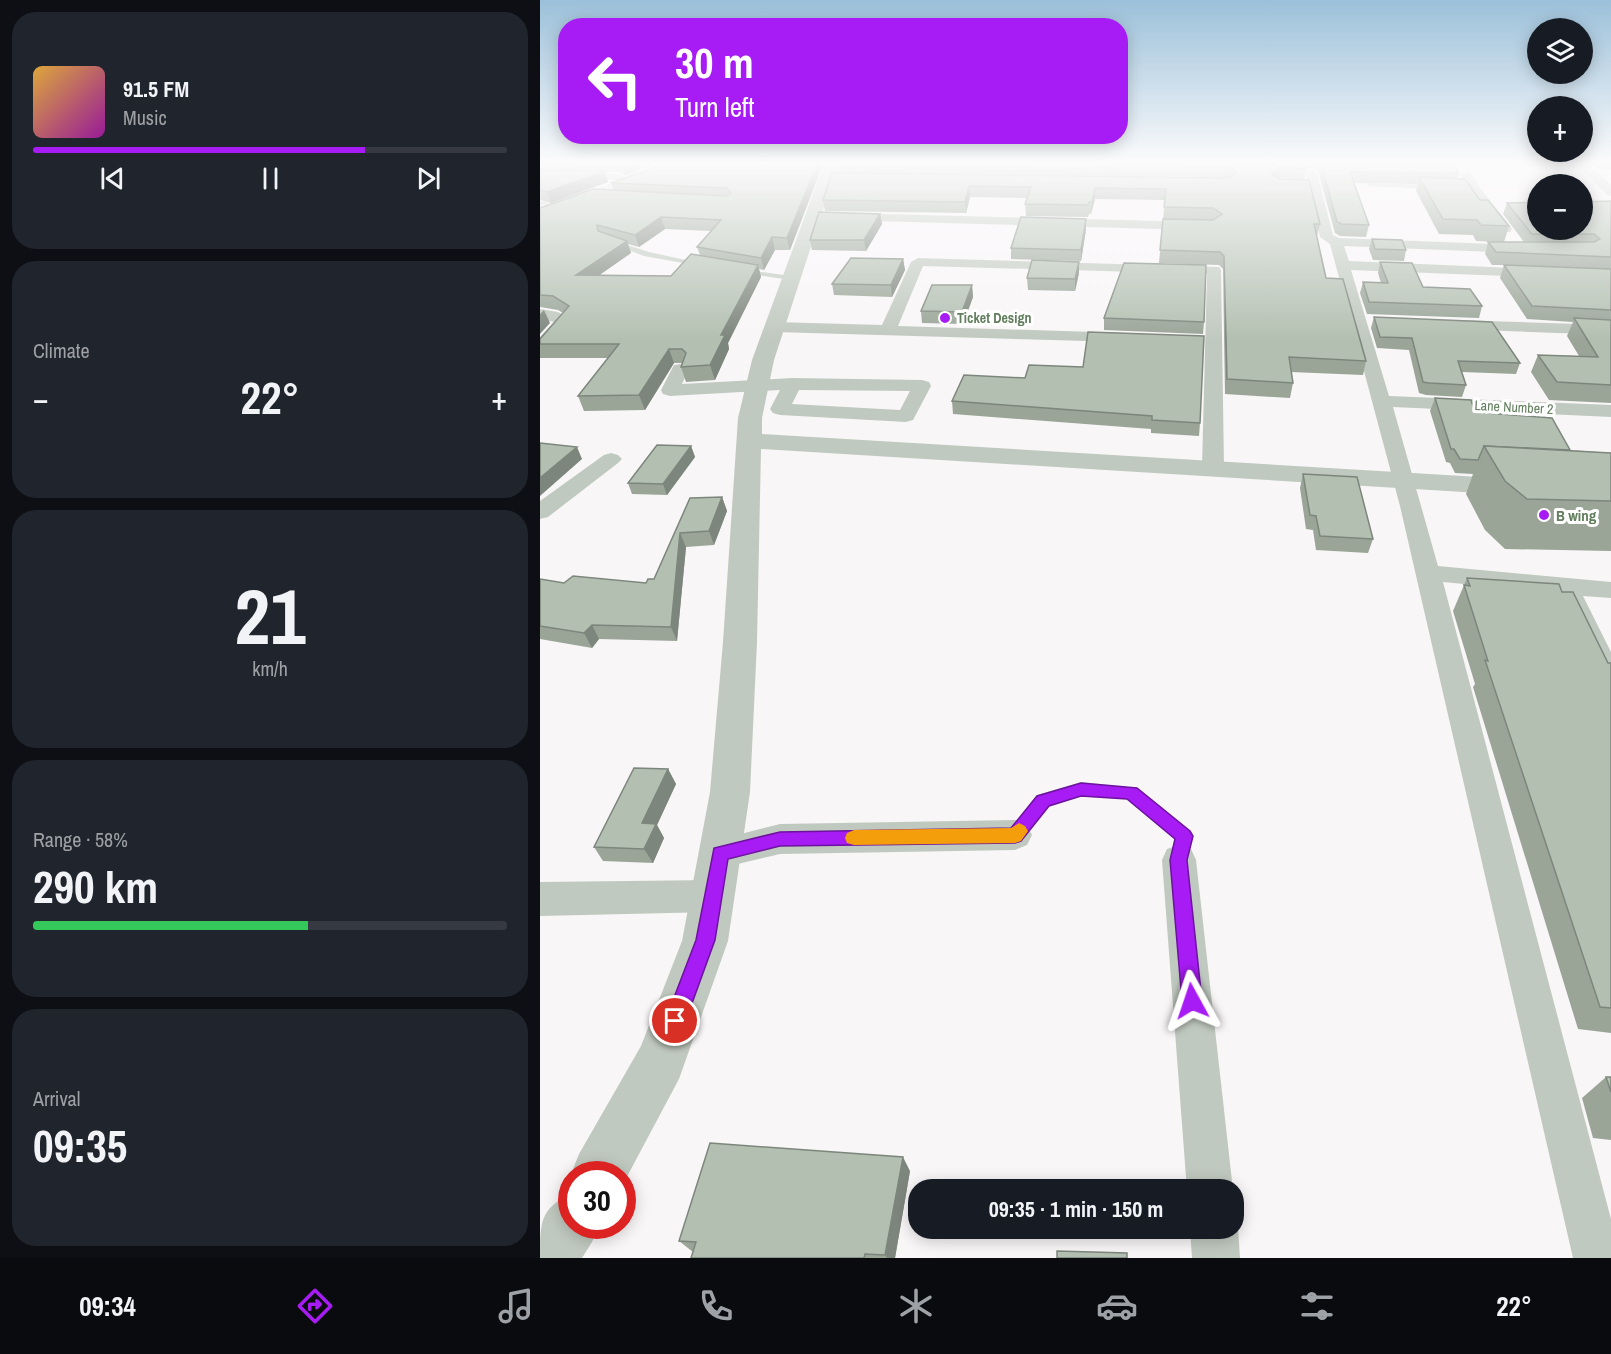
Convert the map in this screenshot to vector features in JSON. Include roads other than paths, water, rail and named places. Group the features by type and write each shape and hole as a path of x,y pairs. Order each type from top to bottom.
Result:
{"street":[{"path":"606,1161 661,1061 705,940 730,792 750,418 775,327 811,223"},
{"path":"1066,223 1212,226"},
{"path":"1322,223 1326,237 1336,242 1523,249 1499,223"},
{"path":"1336,242 1405,480 1597,1258"},
{"path":"888,330 918,262 1214,270 1208,341 1213,468"},
{"path":"1342,265 1611,276"},
{"path":"540,314 552,315 564,320 540,347"},
{"path":"1358,321 1381,322"},
{"path":"1439,324 1611,330"},
{"path":"775,327 1135,338"},
{"path":"680,369 665,398 757,386 792,384 922,387 906,416 780,409 792,384"},
{"name":"Lane Number 2","path":"1381,401 1611,411"},
{"path":"750,441 1542,488"},
{"path":"540,512 611,459"},
{"path":"1428,573 1611,590"},
{"path":"1565,586 1611,680"},
{"path":"721,853 780,839 1015,836"},
{"path":"1179,860 1209,1179"},
{"path":"540,899 713,896"},
{"path":"548,1258 561,1239"},
{"path":"1215,1239 1216,1258"}],"lane":[{"path":"605,240 647,254 711,266"},
{"path":"734,269 791,278"},
{"path":"1015,836 1043,800 1081,789 1131,793 1184,836 1179,860"}],"place":[{"name":"Ticket Design","path":"945,318"},
{"name":"B wing","path":"1544,515"}]}
